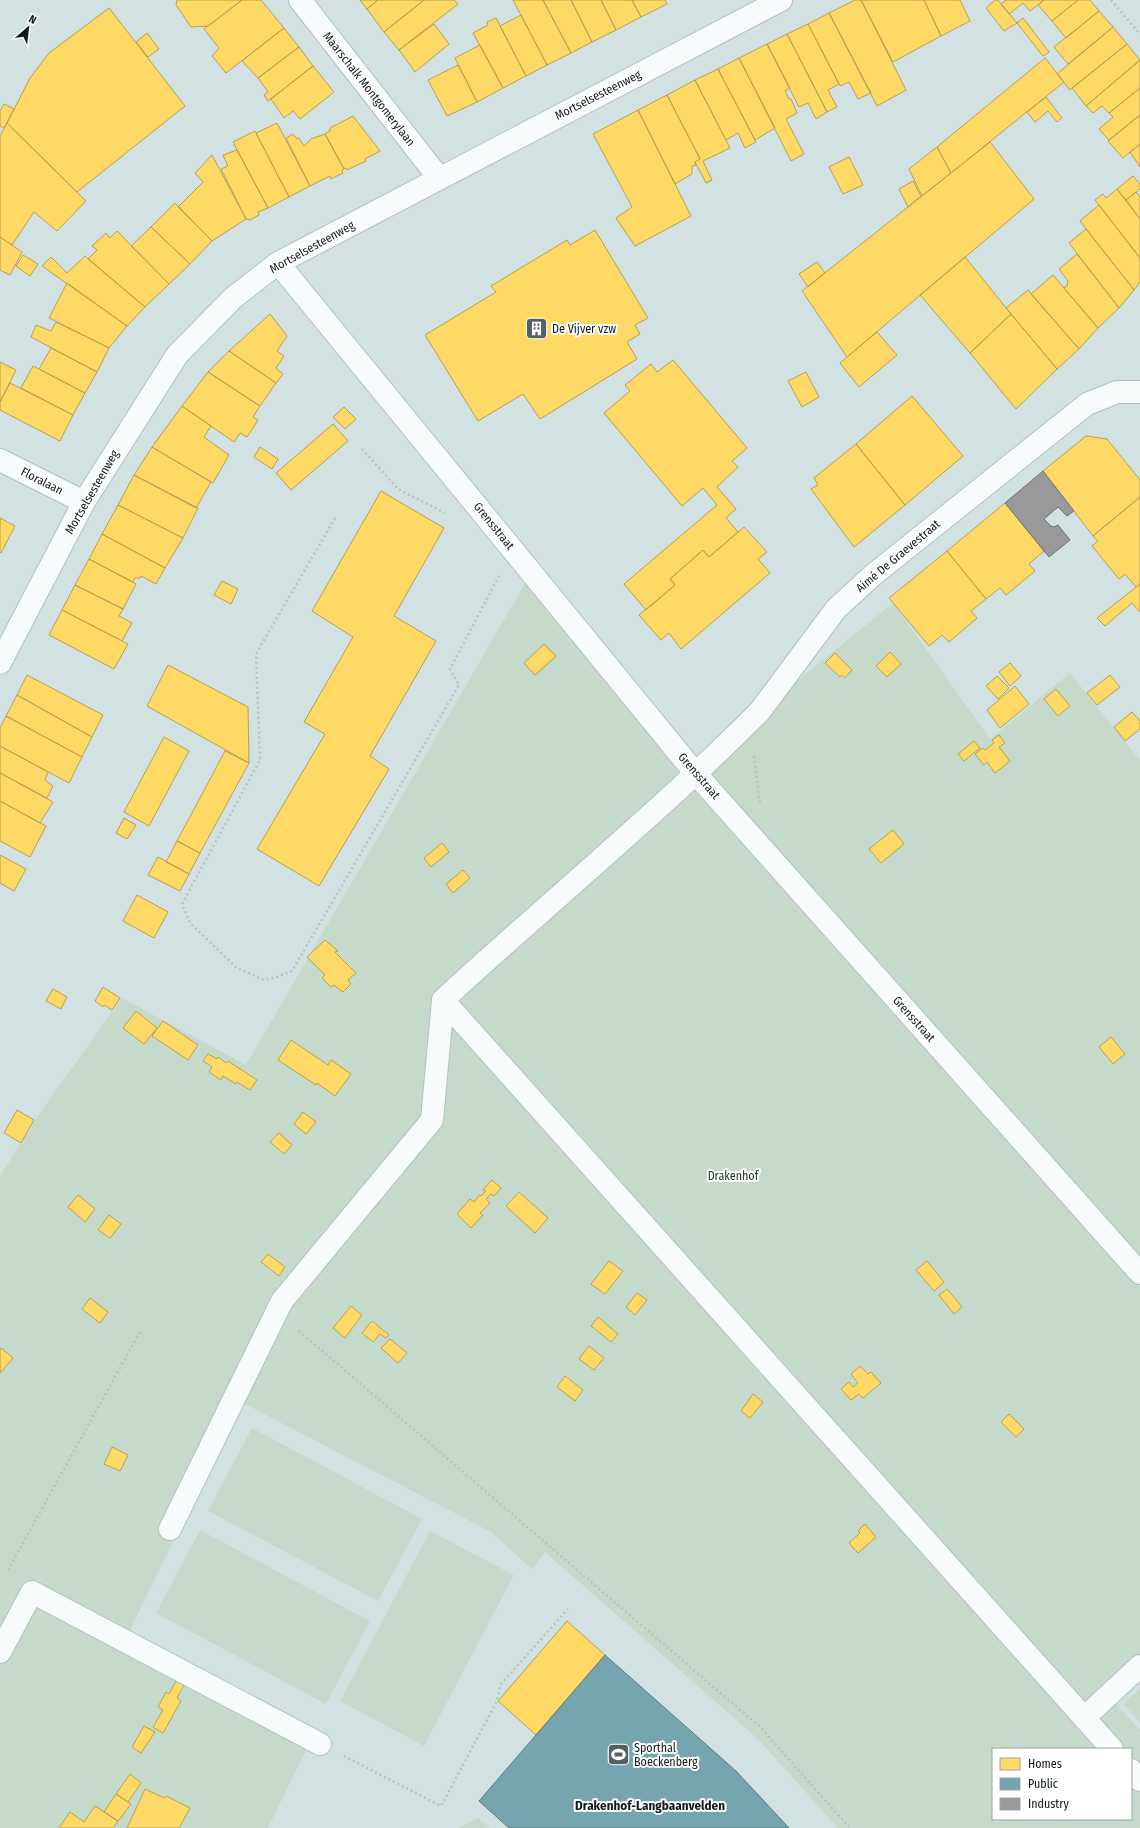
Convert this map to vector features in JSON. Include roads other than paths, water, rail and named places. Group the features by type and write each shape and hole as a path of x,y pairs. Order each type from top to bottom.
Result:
{"street":[{"name":"Maarschalk Montgomerylaan","path":"300,0 439,178"},
{"name":"Mortselsesteenweg","path":"0,663 84,502 176,355 232,298 278,263 781,0"},
{"name":"Grensstraat","path":"278,263 696,774 1140,1273"},
{"name":"Aimé De Graevestraat","path":"443,1000 696,774 749,722 760,711 836,609 873,575 1087,404 1116,392 1140,392"},
{"name":"Floralaan","path":"0,460 84,502"},
{"path":"170,1529 282,1301 432,1120 443,1000"},
{"path":"443,1000 1111,1748"},
{"path":"0,1652 32,1592 320,1744"},
{"path":"1084,1718 1140,1666"},
{"path":"1132,1771 1140,1780"}],"place":[{"name":"De Vijver vzw","path":"536,329"},
{"name":"Sporthal Boeckenberg","path":"618,1755"}],"district":[{"name":"Drakenhof-Langbaanvelden","path":"650,1805"}],"park label":[{"name":"Drakenhof","path":"733,1176"}]}
